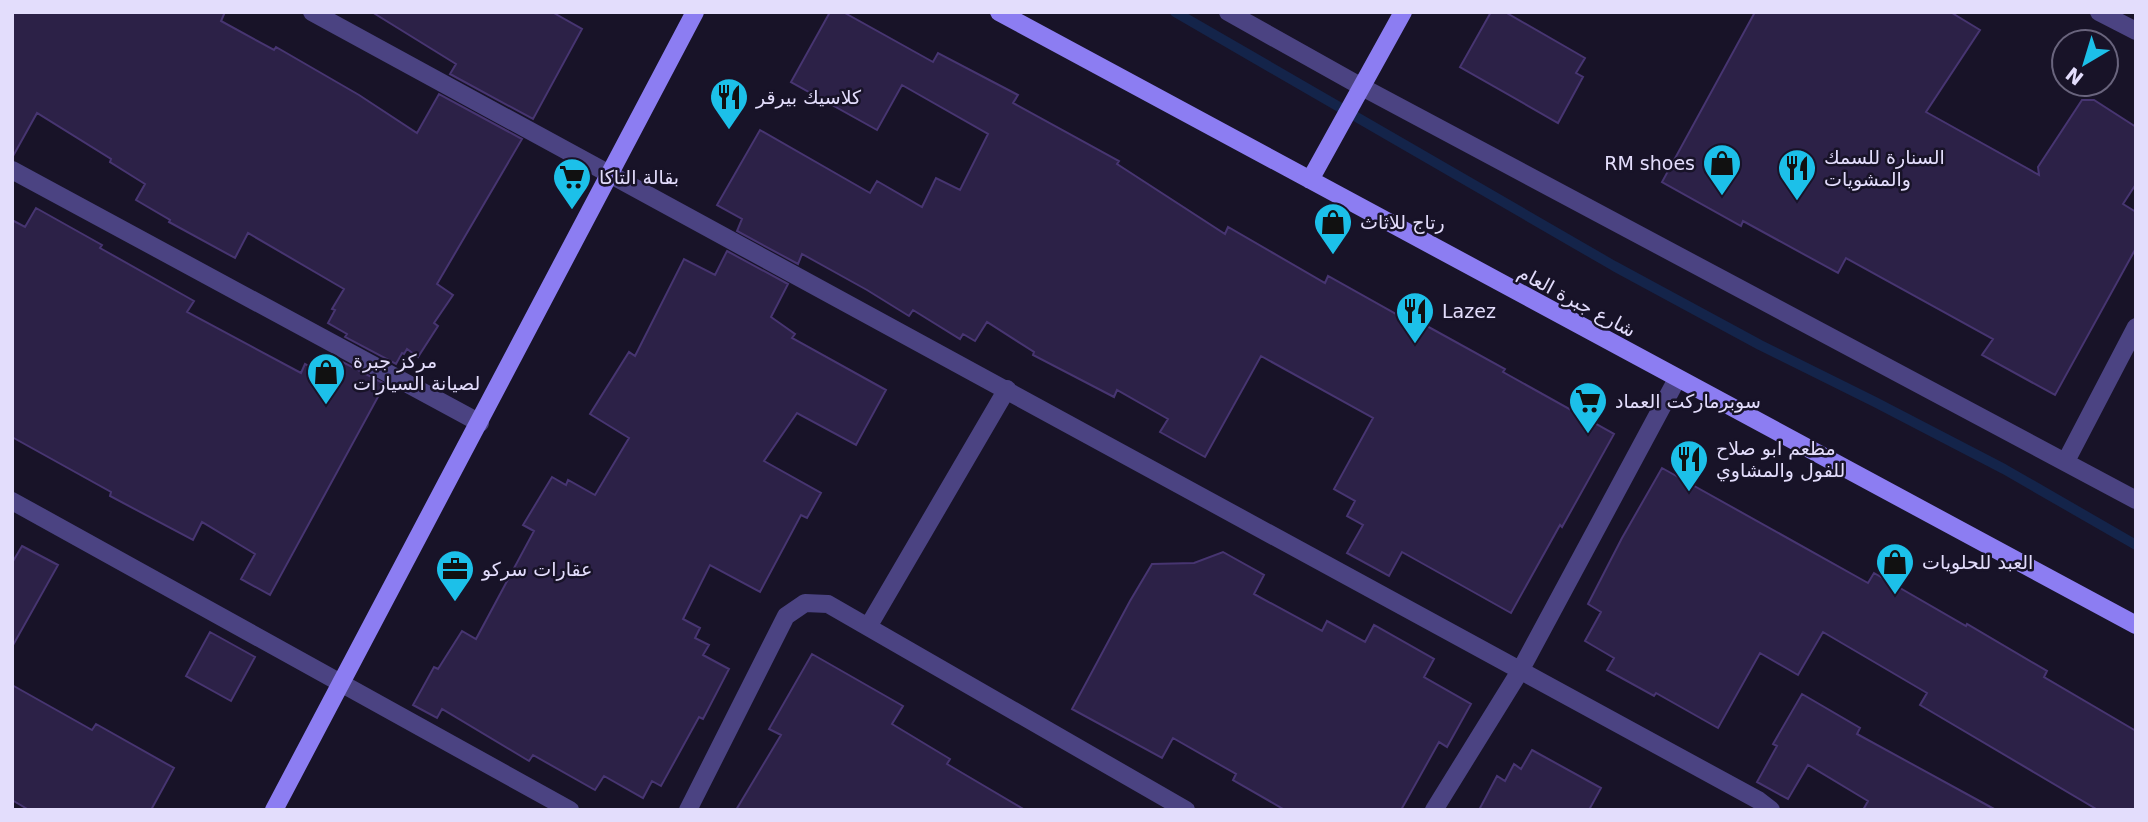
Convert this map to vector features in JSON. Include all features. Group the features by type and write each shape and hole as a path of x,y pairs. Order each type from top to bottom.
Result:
{"main road":[{"path":"274,810 695,12"},
{"name":"شارع جبرة العام","path":"999,12 2136,625"},
{"path":"1310,180 1403,12"}],"street":[{"path":"312,12 1007,389 1772,810"},
{"path":"1228,12 1362,87 2136,500"},
{"path":"2099,12 2136,31"},
{"path":"12,170 480,423"},
{"path":"2066,461 2136,327"},
{"path":"1434,810 1520,671 1677,379"},
{"path":"868,627 1007,389"},
{"path":"12,501 570,810"},
{"path":"688,810 786,616 805,603 828,604 1186,810"}],"building":[{"path":"12,12 225,12 221,21 274,50 276,47 359,95 417,133 439,94 522,139 437,284 453,295 434,323 438,326 418,357 407,349 396,364 345,337 347,334 328,323 335,310 332,309 344,289 248,233 235,258 169,222 170,220 136,200 145,184 110,162 111,159 37,113 12,158"},
{"path":"372,12 552,12 582,29 533,119 450,74 456,64"},
{"path":"830,12 843,12 933,62 938,53 1018,95 1013,103 1119,161 1117,164 1225,234 1228,227 1325,283 1328,276 1423,329 1425,325 1614,434 1511,613 1402,552 1389,576 1347,553 1363,525 1347,516 1355,501 1334,489 1373,418 1261,356 1205,457 1160,432 1168,419 1117,390 1114,397 1033,355 1034,352 987,322 975,341 963,334 960,339 913,310 909,316 802,254 798,264 737,231 742,219 717,205 760,130 870,193 877,181 922,207 936,178 960,190 988,134 902,85 877,130 791,82"},
{"path":"1491,12 1505,12 1585,58 1576,73 1583,77 1558,123 1460,67"},
{"path":"1755,12 1952,13 1980,30 1926,112 2039,175 2038,167 2082,100 2094,100 2136,127 2136,184 2123,204 2136,212 2136,248 2055,395 1982,355 1993,339 1846,258 1838,273 1743,221 1741,226 1662,182"},
{"path":"36,208 194,301 187,312 301,373 305,364 323,374 333,357 385,384 270,595 241,579 255,554 202,522 193,540 110,496 111,492 12,437 12,220 25,227"},
{"path":"727,251 788,284 771,317 795,334 792,338 886,390 856,445 797,413 764,461 821,493 807,518 801,515 760,592 710,565 683,619 700,628 695,638 709,645 703,655 729,669 703,719 699,717 661,786 652,781 643,798 604,776 595,790 533,755 529,761 442,709 437,718 413,705 434,667 438,669 462,631 476,639 534,531 523,525 552,477 566,485 568,480 595,495 629,438 590,414 629,352 635,356 684,259 715,275"},
{"path":"1662,468 1868,583 1874,573 1966,626 1967,624 2047,671 2044,677 2136,731 2136,810 2098,810 1920,705 1927,693 1823,632 1798,675 1760,653 1718,728 1656,693 1654,696 1607,670 1614,658 1585,641 1601,612 1588,604"},
{"path":"22,546 58,565 12,647 12,563"},
{"path":"1223,552 1264,575 1254,594 1322,631 1327,621 1365,642 1374,625 1434,659 1424,677 1471,704 1447,747 1439,742 1401,810 1285,810 1233,780 1236,774 1173,738 1162,758 1072,709 1152,564 1194,563"},
{"path":"210,632 255,657 231,701 186,676"},
{"path":"812,654 903,706 892,724 950,759 947,764 1025,810 736,810 781,735 769,729"},
{"path":"12,685 92,730 96,724 174,768 151,810 29,810 12,800"},
{"path":"1802,694 1860,728 1857,734 1996,810 1863,810 1868,801 1808,765 1788,799 1757,782 1777,746 1773,744"},
{"path":"1532,750 1601,788 1589,810 1479,810 1497,776 1505,781 1514,764 1521,769"}],"waterway":[{"path":"1175,12 1614,266 1760,345 2004,469 2136,545"}],"place":[{"name":"كلاسيك بيرقر","path":"729,131"},
{"name":"RM shoes","path":"1722,197"},
{"name":"السنارة للسمك والمشويات","path":"1797,202"},
{"name":"بقالة التاكا","path":"572,211"},
{"name":"رتاج للاثاث","path":"1333,256"},
{"name":"Lazez","path":"1415,345"},
{"name":"مركز جبرة لصيانة السيارات","path":"326,406"},
{"name":"سوبرماركت العماد","path":"1588,435"},
{"name":"مطعم ابو صلاح للفول والمشاوي","path":"1689,493"},
{"name":"العبد للحلويات","path":"1895,596"},
{"name":"عقارات سركو","path":"455,603"}]}
